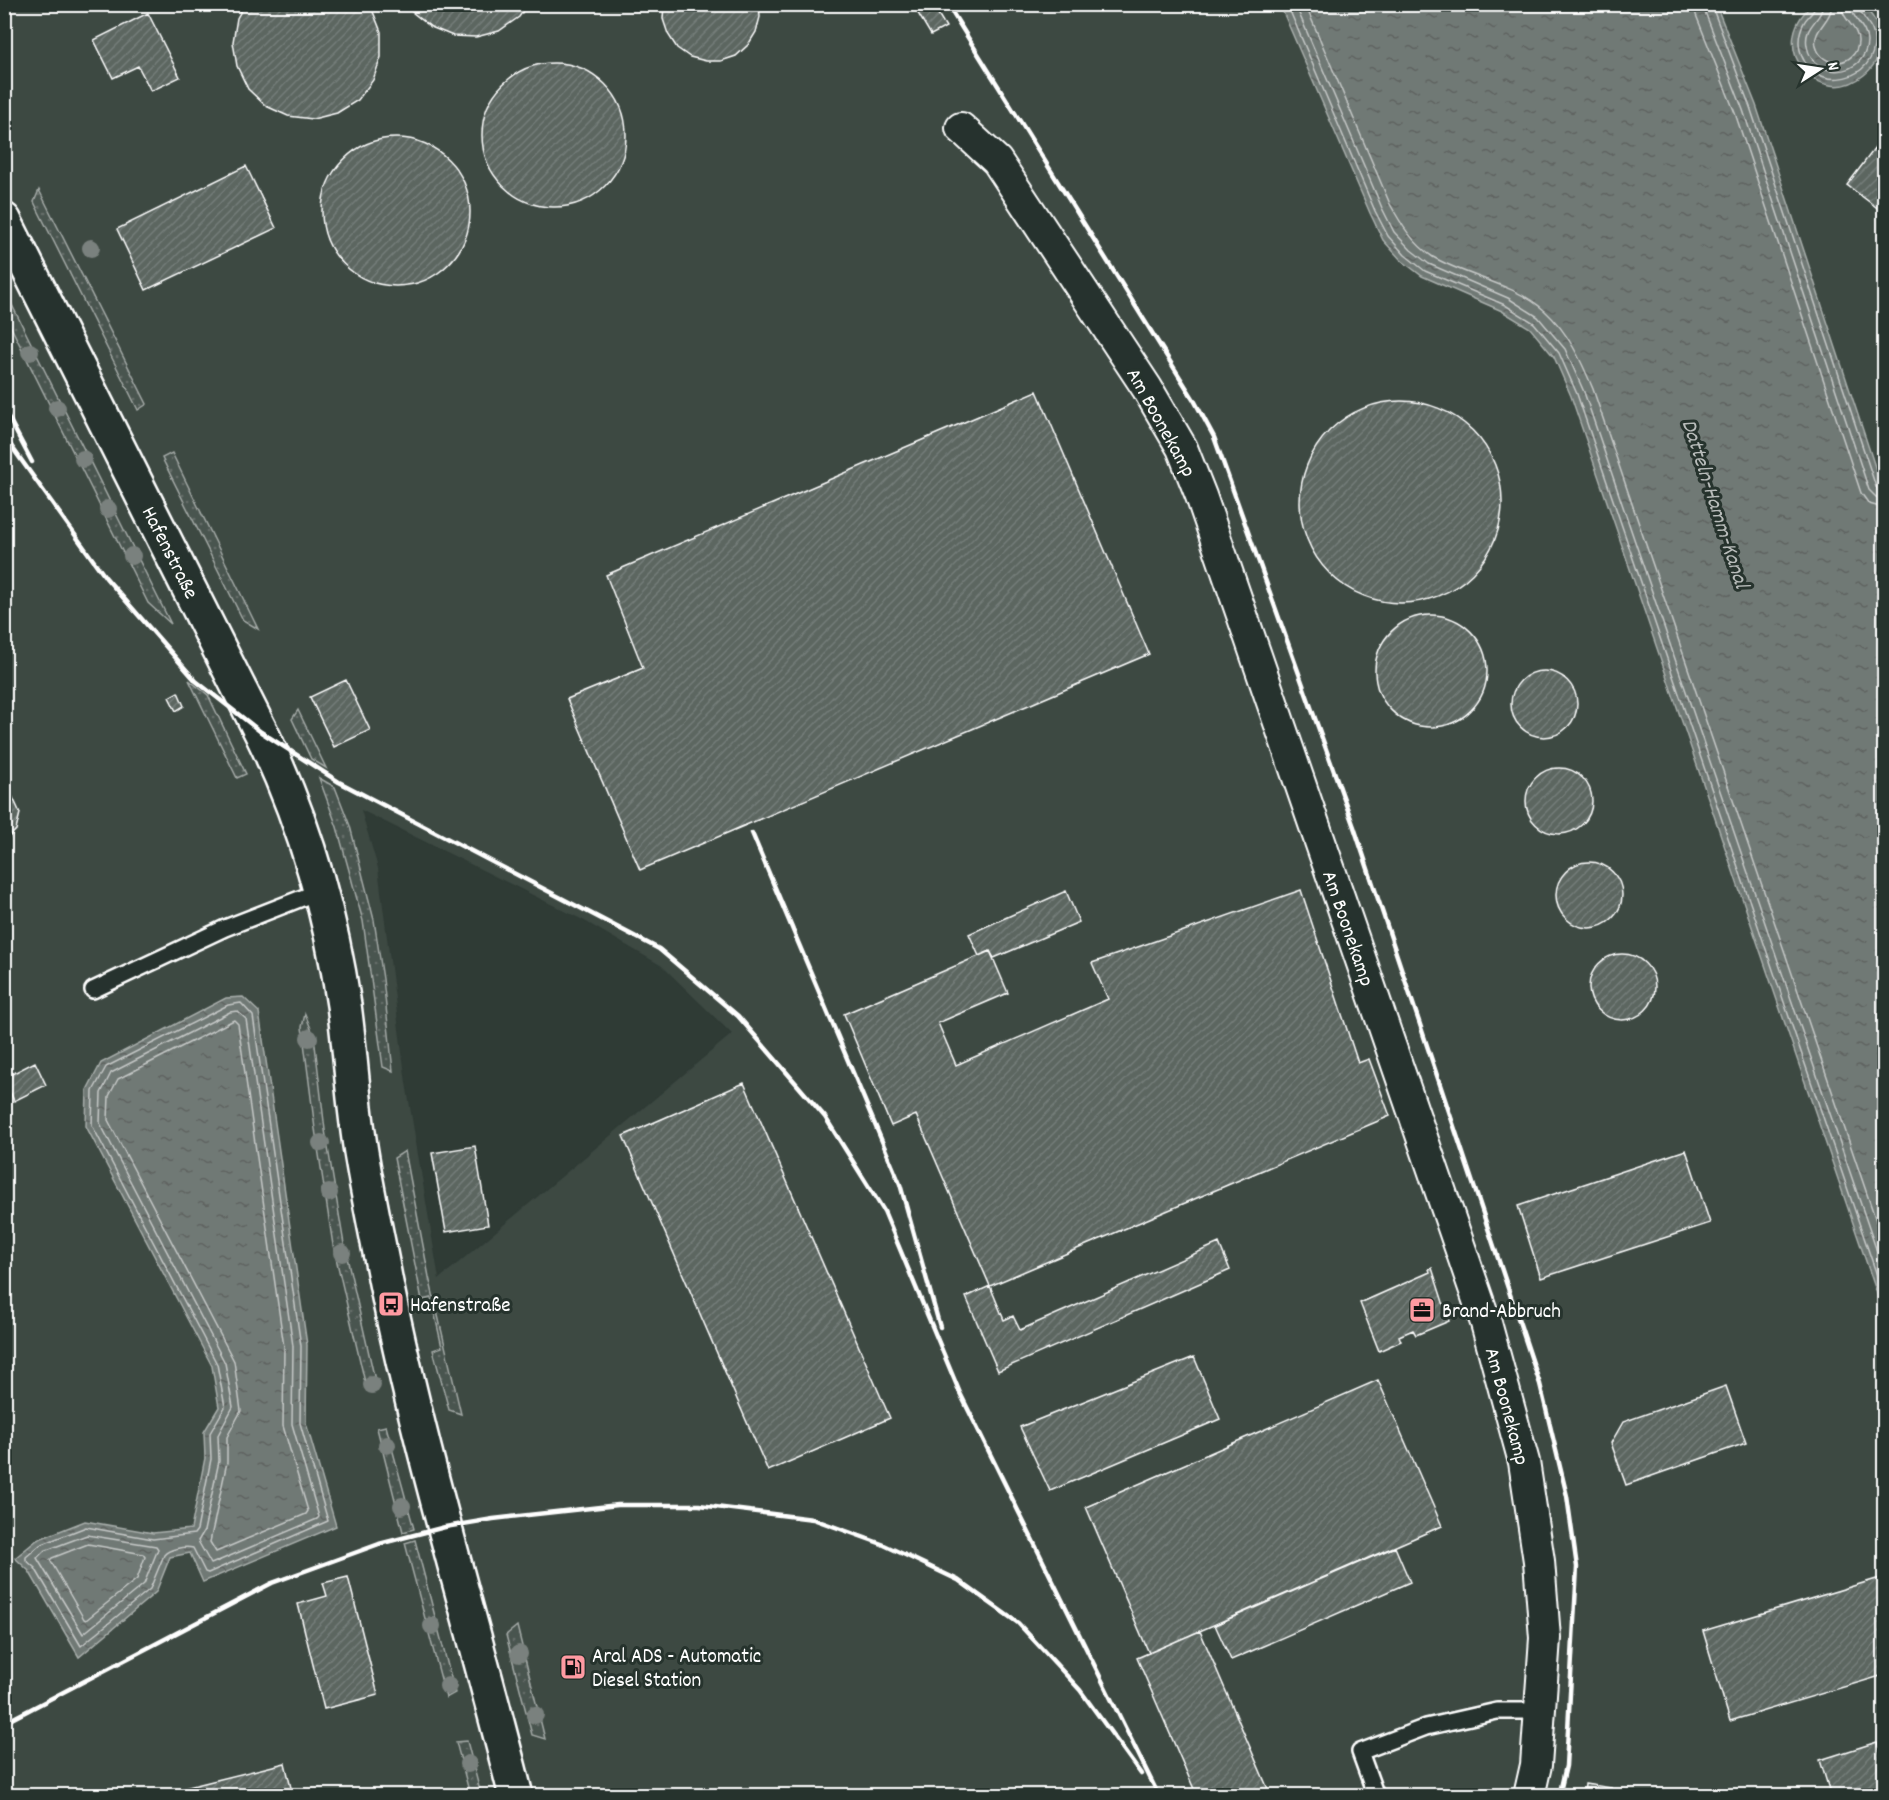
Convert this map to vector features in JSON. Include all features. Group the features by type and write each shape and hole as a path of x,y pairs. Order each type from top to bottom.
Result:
{"street":[{"name":"Am Boonekamp","path":"962,128 997,161 1147,388 1182,448 1201,496 1486,1323 1524,1462 1539,1562 1545,1638 1536,1764 1529,1796"},
{"name":"Hafenstraße","path":"4,220 280,770 299,819 336,955 362,1156 391,1304 425,1455 516,1796"}],"lane":[{"path":"93,990 225,928 320,891"},
{"path":"1376,1796 1360,1752 1426,1727 1497,1711 1541,1711"}],"shaded area":[{"path":"5,5 1280,5 1370,213 1422,276 1502,311 1530,327 1554,357 1571,396 1884,1314 1884,1795 5,1796","holes":["361,810 583,920 662,966 732,1034 439,1279 406,1083 378,868"]},
{"path":"1716,5 1884,5 1884,494 1756,105"},
{"path":"39,190 147,404 138,410 34,202"},
{"path":"4,291 171,624 148,603 5,315"},
{"path":"172,453 258,629 243,620 162,458"},
{"path":"189,680 208,695 246,774 237,778"},
{"path":"298,710 326,768 311,759 292,719"},
{"path":"319,778 335,787 350,826 374,920 393,1071 383,1067 363,921 337,827"},
{"path":"305,1014 315,1045 325,1130 344,1244 377,1389 367,1391 333,1245 302,1027"},
{"path":"405,1151 429,1277 461,1414 449,1410 433,1350 442,1347 431,1298 422,1300 394,1158"},
{"path":"386,1426 414,1529 403,1532 377,1428"},
{"path":"415,1540 455,1693 446,1698 405,1543"},
{"path":"517,1626 545,1739 532,1735 506,1635"},
{"path":"467,1741 481,1795 470,1795 456,1742"}],"water":[{"name":"Datteln-Hamm-Kanal","path":"1280,5 1716,5 1756,105 1884,494 1884,1314 1571,396 1554,357 1530,328 1502,311 1422,276 1401,260 1383,240"},
{"path":"1812,5 1860,5 1875,21 1880,32 1880,48 1876,61 1864,75 1847,84 1831,85 1816,80 1804,70 1796,56 1793,39 1798,22"},
{"path":"243,997 259,1012 307,1345 306,1423 336,1526 203,1582 190,1553 170,1557 156,1592 79,1657 29,1571 15,1558 37,1540 85,1521 153,1533 191,1529 205,1458 204,1432 219,1407 212,1366 86,1126 87,1090 101,1063 226,998"}],"building":[{"path":"245,4 370,4 381,32 381,57 373,80 358,100 337,113 313,119 288,116 266,106 248,89 237,66 233,42 237,18"},
{"path":"408,4 528,4 519,17 499,31 476,37 453,36 431,27 412,12"},
{"path":"664,4 759,4 760,17 756,32 748,45 736,56 721,61 706,61 690,57 677,48 668,34 663,19"},
{"path":"924,4 932,4 946,27 931,35 916,10"},
{"path":"148,13 180,77 151,91 138,66 113,78 94,40"},
{"path":"554,63 581,69 594,75 605,84 614,95 620,108 626,135 620,162 614,175 605,186 594,195 581,201 554,207 527,201 514,195 503,186 494,175 488,162 482,135 488,108 494,95 503,84 514,75 527,69"},
{"path":"396,138 424,144 448,160 464,184 470,212 464,240 448,264 424,280 396,286 368,280 344,264 328,240 322,212 328,184 344,160 368,144"},
{"path":"1875,148 1884,155 1884,213 1847,185"},
{"path":"246,166 276,228 146,290 117,229"},
{"path":"1037,391 1149,654 640,870 567,699 643,668 606,575"},
{"path":"1401,401 1421,403 1448,413 1465,424 1479,438 1494,464 1500,482 1502,502 1500,522 1490,549 1479,566 1465,580 1439,595 1421,601 1401,603 1381,601 1354,591 1337,580 1323,566 1308,540 1302,522 1300,502 1302,482 1312,455 1323,438 1337,424 1363,409 1381,403"},
{"path":"1431,615 1452,620 1470,632 1482,650 1487,671 1482,692 1470,710 1452,722 1431,727 1410,722 1392,710 1380,692 1375,671 1380,650 1392,632 1410,620"},
{"path":"1544,671 1557,674 1567,681 1574,691 1577,704 1574,717 1567,727 1557,734 1544,737 1531,734 1521,727 1514,717 1511,704 1514,691 1521,681 1531,674"},
{"path":"346,680 370,730 334,747 310,697"},
{"path":"178,692 184,706 176,711 169,697"},
{"path":"1559,768 1572,771 1582,778 1589,788 1592,801 1589,814 1582,824 1572,831 1559,834 1546,831 1536,824 1529,814 1526,801 1529,788 1536,778 1546,771"},
{"path":"4,778 20,813 16,830 4,842"},
{"path":"1589,862 1602,865 1612,872 1619,882 1622,895 1619,908 1612,918 1602,925 1589,928 1576,925 1566,918 1559,908 1556,895 1559,882 1566,872 1576,865"},
{"path":"1301,890 1358,1063 1369,1059 1390,1116 990,1286 916,1115 891,1126 844,1014 990,951 1008,993 938,1023 956,1065 1108,999 1092,963"},
{"path":"1066,891 1079,922 994,958 990,951 979,956 969,934"},
{"path":"1622,954 1635,957 1645,964 1652,974 1655,987 1652,1000 1645,1010 1635,1017 1622,1020 1609,1017 1599,1010 1592,1000 1589,987 1592,974 1599,964 1609,957"},
{"path":"35,1062 46,1085 14,1101 4,1078"},
{"path":"744,1083 890,1418 768,1471 623,1136"},
{"path":"475,1146 488,1225 446,1232 432,1153"},
{"path":"1686,1150 1710,1223 1541,1278 1518,1206"},
{"path":"1219,1243 1230,1270 998,1371 966,1297 990,1286 1004,1320 1013,1316 1020,1330"},
{"path":"1432,1268 1449,1321 1416,1335 1413,1330 1399,1336 1401,1341 1379,1351 1360,1303 1430,1272 1429,1269"},
{"path":"1194,1357 1220,1419 1050,1491 1020,1427"},
{"path":"1378,1380 1442,1526 1149,1653 1086,1507"},
{"path":"1726,1386 1746,1443 1626,1485 1611,1443 1623,1422"},
{"path":"1395,1547 1410,1582 1231,1660 1215,1625"},
{"path":"348,1577 378,1695 324,1709 298,1604 327,1596 323,1583"},
{"path":"1880,1578 1884,1594 1884,1675 1730,1721 1703,1631"},
{"path":"1200,1631 1271,1796 1197,1796 1137,1658"},
{"path":"1877,1742 1884,1766 1884,1796 1831,1796 1820,1760"},
{"path":"285,1763 293,1796 152,1796"},
{"path":"1585,1784 1612,1788 1610,1796 1584,1796"}],"railway":[{"path":"947,4 1194,400 1214,437 1354,827 1540,1384 1567,1496 1577,1567 1566,1766 1559,1796"},
{"path":"4,409 32,462"},
{"path":"4,436 106,578 196,681 261,732 339,782 659,949 738,1016 825,1117 884,1211 960,1393 1159,1796"},
{"path":"752,833 900,1184 940,1327"},
{"path":"4,1723 272,1583 379,1544 445,1527 493,1519 618,1505 699,1505 813,1519 882,1544 958,1580 1018,1623 1080,1690 1141,1774"}],"place":[{"name":"Hafenstraße","path":"391,1304"},
{"name":"Brand-Abbruch","path":"1422,1310"},
{"name":"Aral ADS - Automatic Diesel Station","path":"573,1667"}]}
